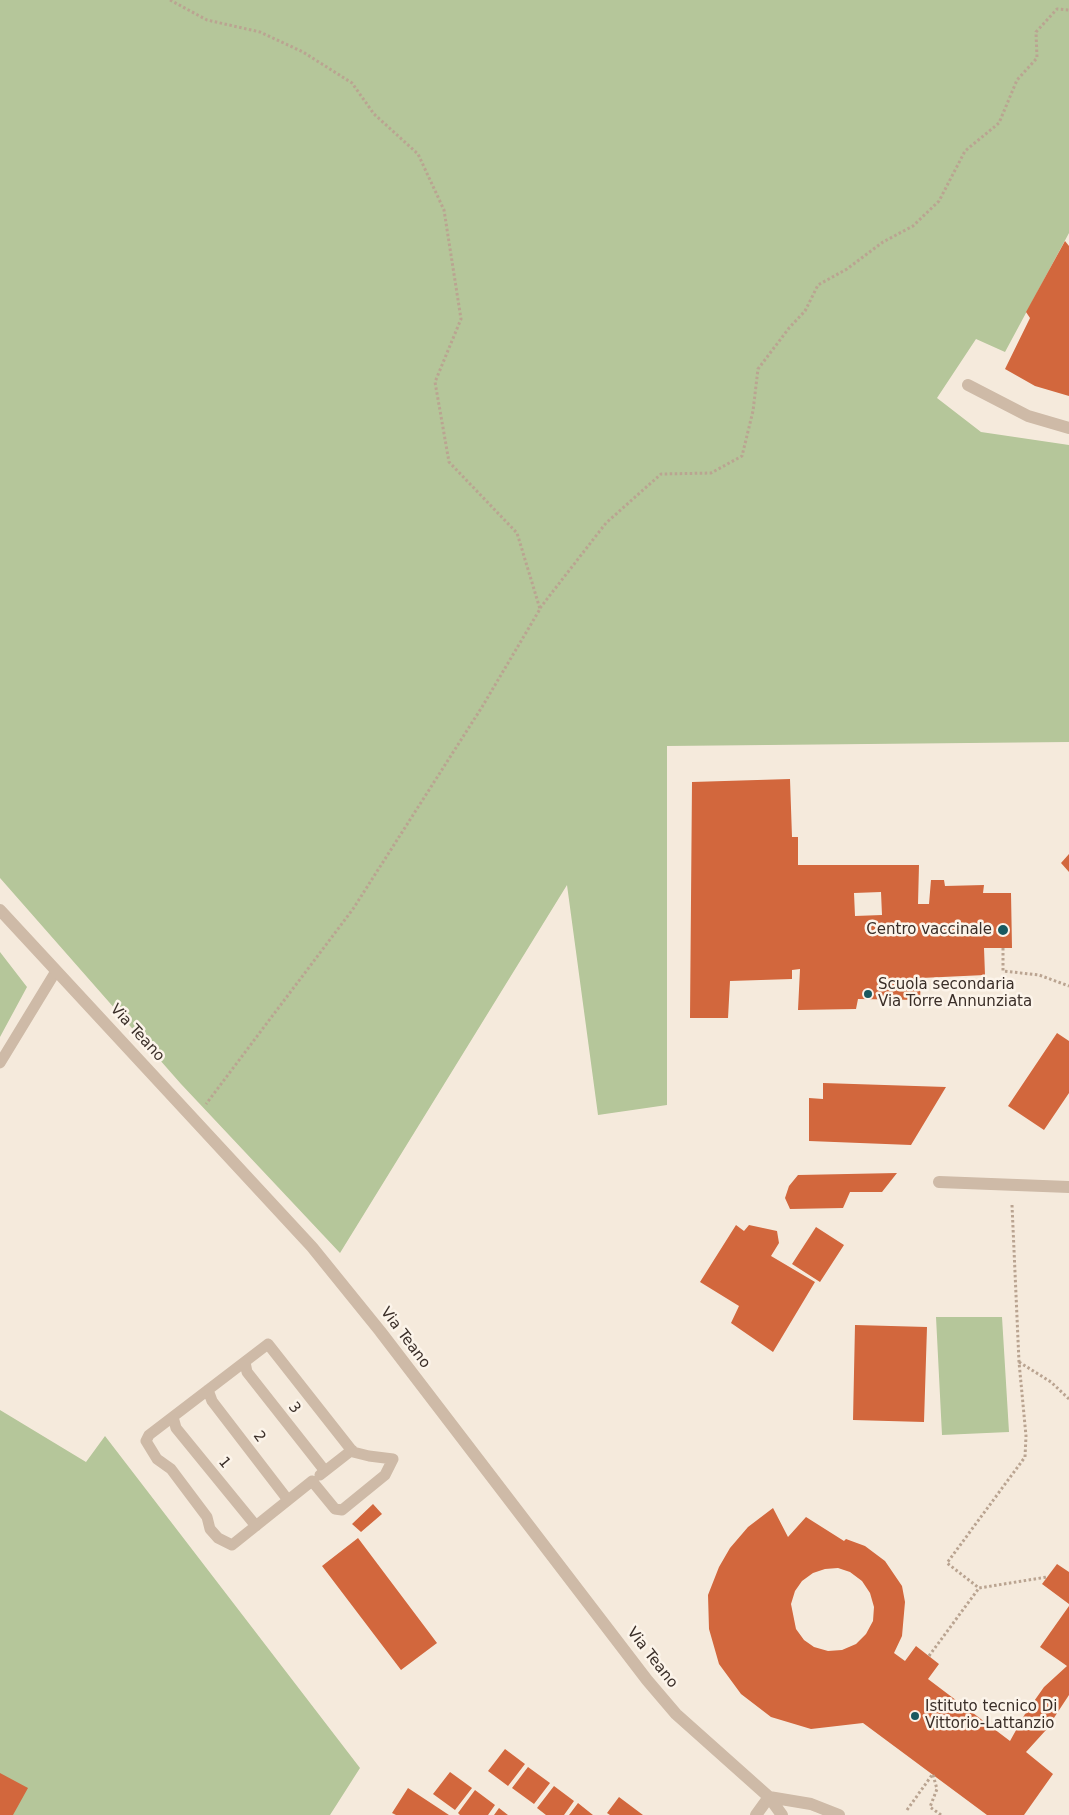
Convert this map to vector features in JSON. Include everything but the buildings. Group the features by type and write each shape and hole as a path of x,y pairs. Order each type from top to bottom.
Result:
{"street":[{"path":"968,385 1028,416 1069,428"},
{"name":"Via Teano","path":"0,910 195,1118 312,1247 347,1289 676,1714 769,1797 782,1815"},
{"path":"939,1182 1069,1187"},
{"path":"756,1815 769,1797 811,1804 839,1815"}],"lane":[{"path":"0,1063 56,971"},
{"path":"312,1481 323,1497 339,1511 384,1475 394,1459 369,1456 352,1450 268,1344 149,1436 146,1441 157,1459 171,1469 207,1517 210,1529 218,1538 232,1545 312,1481 352,1450"},
{"name":"3","path":"245,1362 247,1372 325,1471"},
{"name":"2","path":"208,1390 212,1401 288,1500"},
{"name":"1","path":"173,1417 176,1428 256,1526"}],"path":[{"path":"170,0 207,20 260,32 303,52 352,84 374,114 418,154 444,210 461,319 435,382 449,462 517,533 540,609"},
{"path":"195,1118 353,909 482,707 540,609 606,523 661,474 711,473 742,456 754,411 758,369 789,328 805,311 818,285 847,269 883,242 914,226 939,201 965,151 999,123 1017,80 1037,58 1036,32 1057,9 1069,10"},
{"path":"1003,948 1003,971 1039,975 1069,986"},
{"path":"979,1588 947,1564 1025,1457 1026,1436 1019,1362 1011,1185"},
{"path":"1019,1362 1051,1382 1069,1399"},
{"path":"929,1656 979,1588 1047,1577"},
{"path":"907,1810 933,1775 937,1789 930,1807 941,1815"}],"green space":[{"path":"0,0 1069,0 1069,233 1005,352 976,339 937,398 981,432 1069,445 1069,742 667,746 667,1105 598,1115 567,885 340,1253 181,1084 0,878"},
{"path":"0,952 27,987 0,1037"},
{"path":"936,1317 1002,1317 1009,1432 942,1435"},
{"path":"0,1410 86,1462 105,1436 360,1768 330,1815 0,1815"}],"place":[{"name":"Centro vaccinale","path":"1003,930"},
{"name":"Scuola secondaria Via Torre Annunziata","path":"868,994"},
{"name":"Istituto tecnico Di Vittorio-Lattanzio","path":"915,1716"}]}
